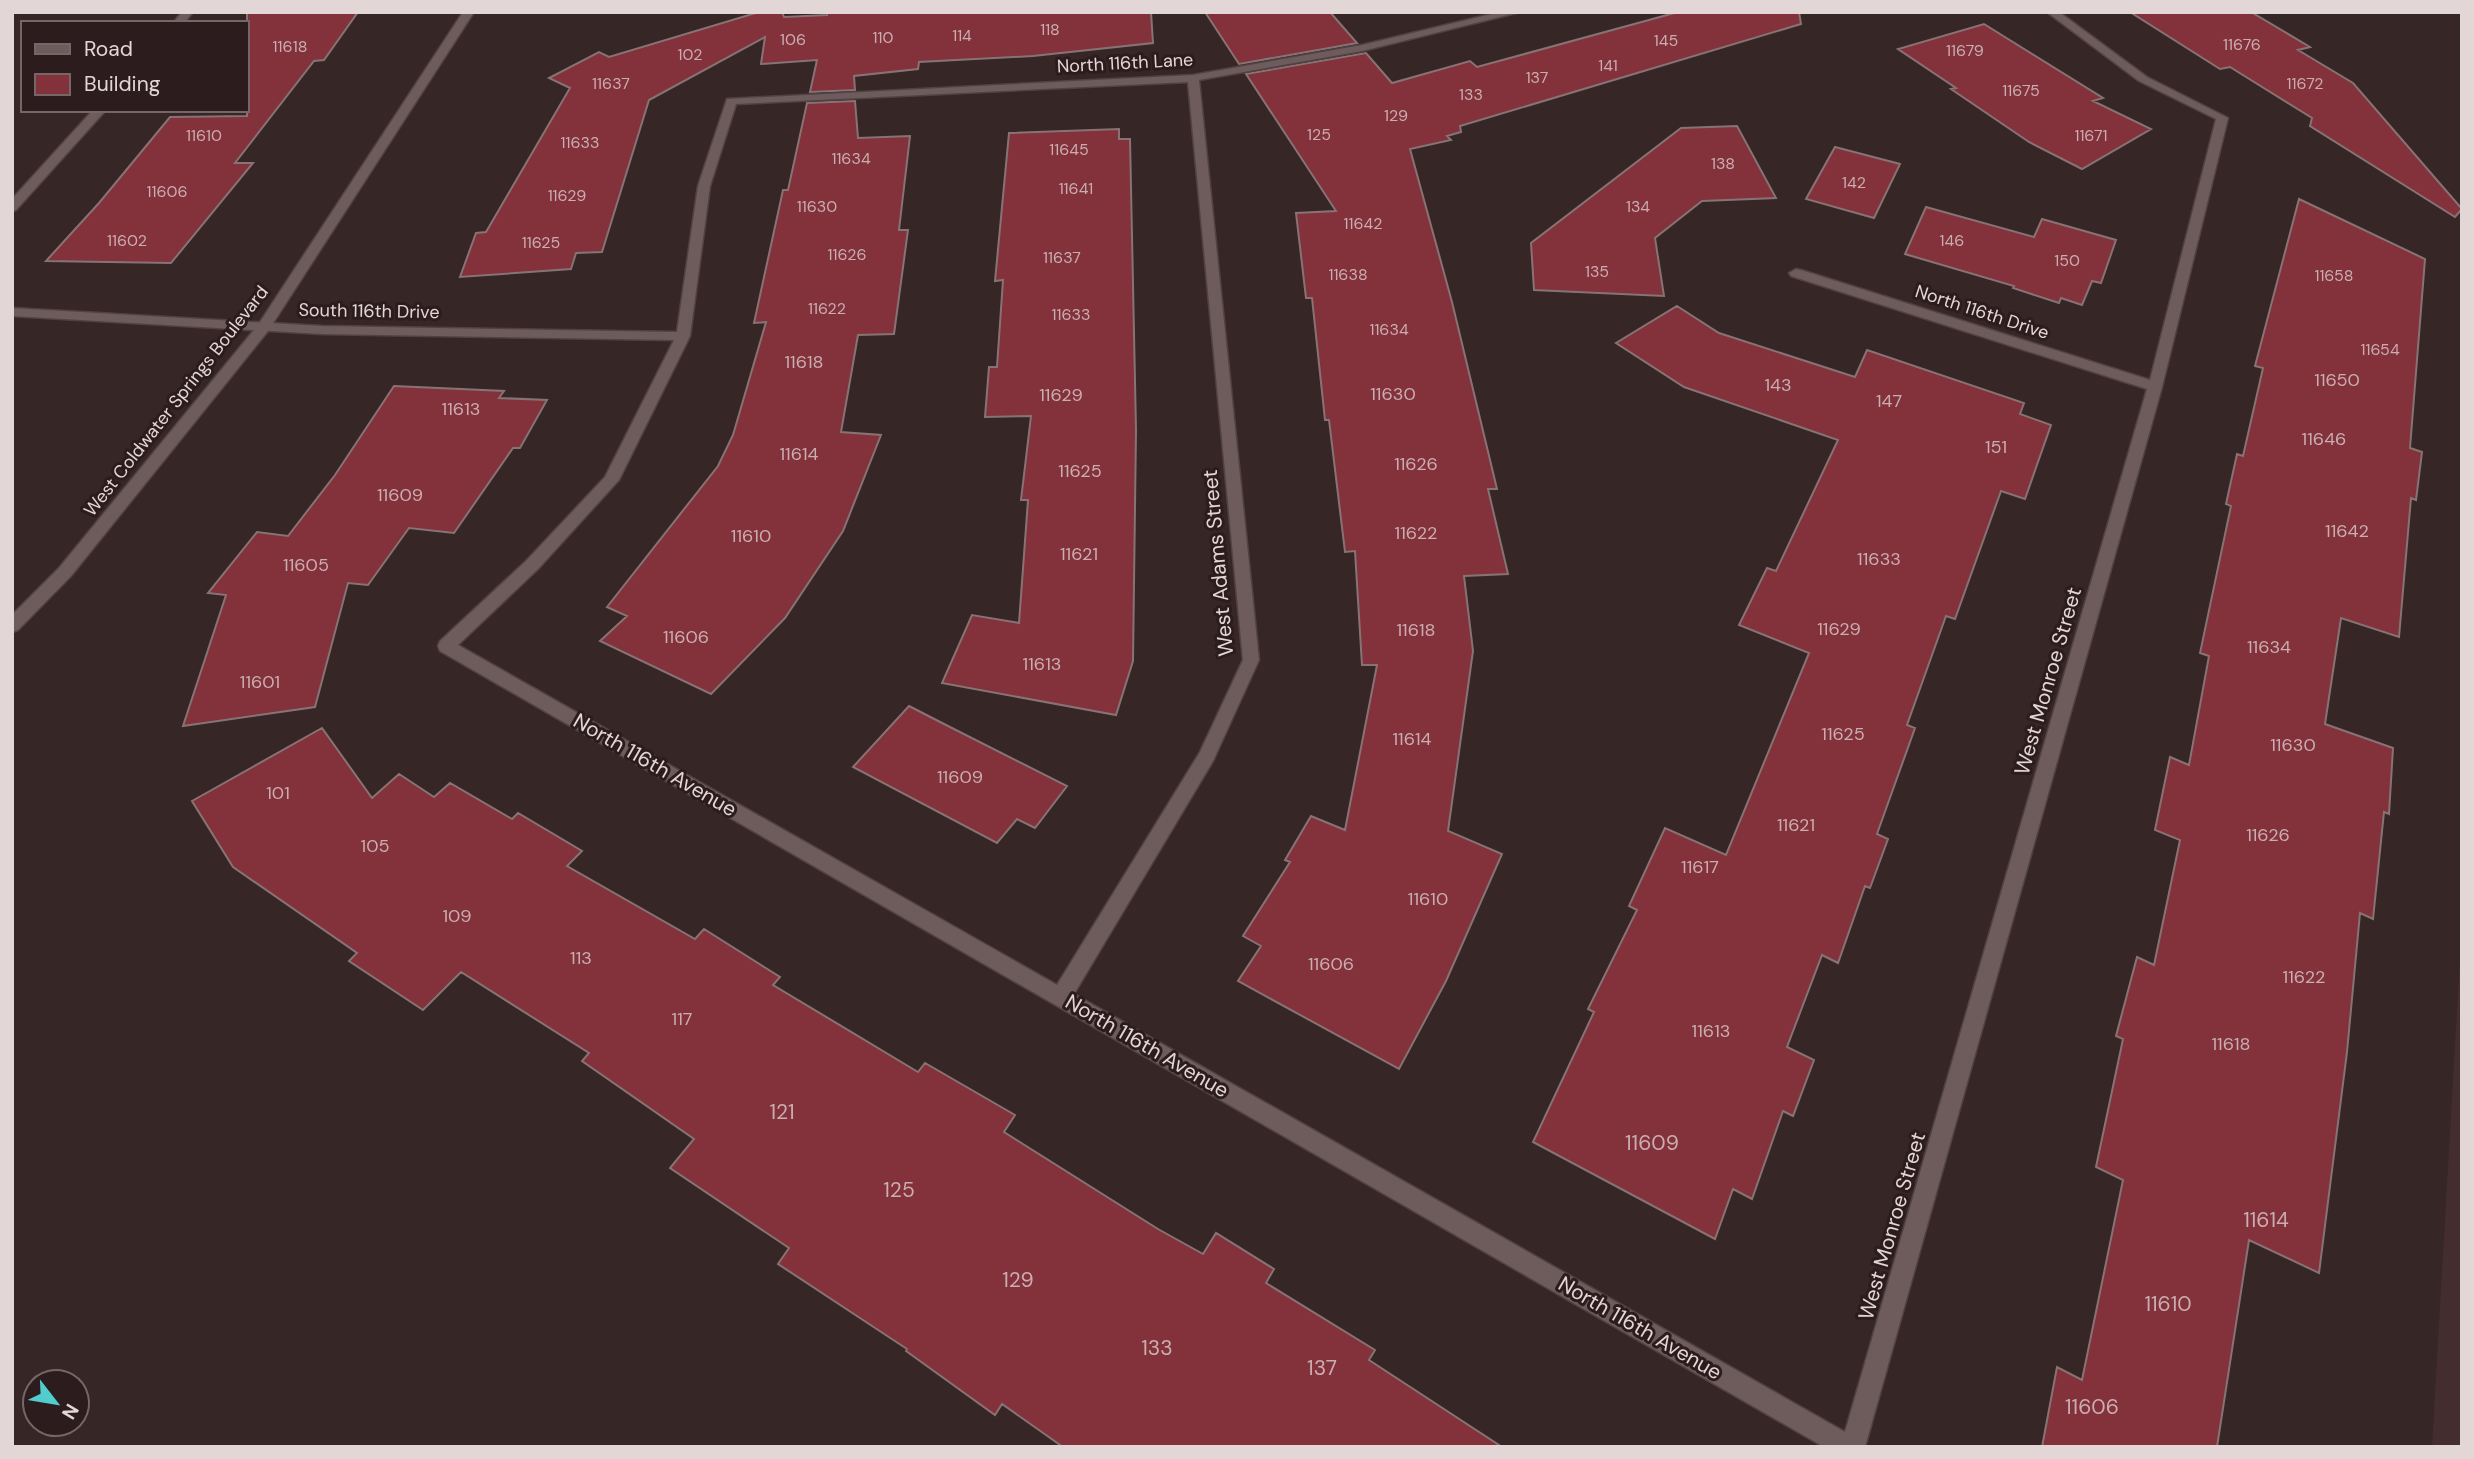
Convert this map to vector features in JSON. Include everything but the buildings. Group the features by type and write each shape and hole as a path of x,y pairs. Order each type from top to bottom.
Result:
{"street":[{"name":"West Coldwater Springs Boulevard","path":"12,626 65,572 263,328 469,12"},
{"name":"North 116th Lane","path":"683,335 704,187 731,101 1193,78 1362,48 1515,12"},
{"name":"West Monroe Street","path":"1853,1447 2155,387 2222,118 2143,79 2052,12"},
{"name":"West Adams Street","path":"1061,997 1207,756 1251,660 1193,78"},
{"path":"12,207 98,112"},
{"name":"North 116th Drive","path":"1797,273 2155,387"},
{"name":"South 116th Drive","path":"12,312 263,328 683,335"},
{"name":"North 116th Avenue","path":"683,335 611,480 532,565 446,646 1848,1447"}],"shaded area":[{"path":"2462,923 2462,1447 2432,1447"}]}
